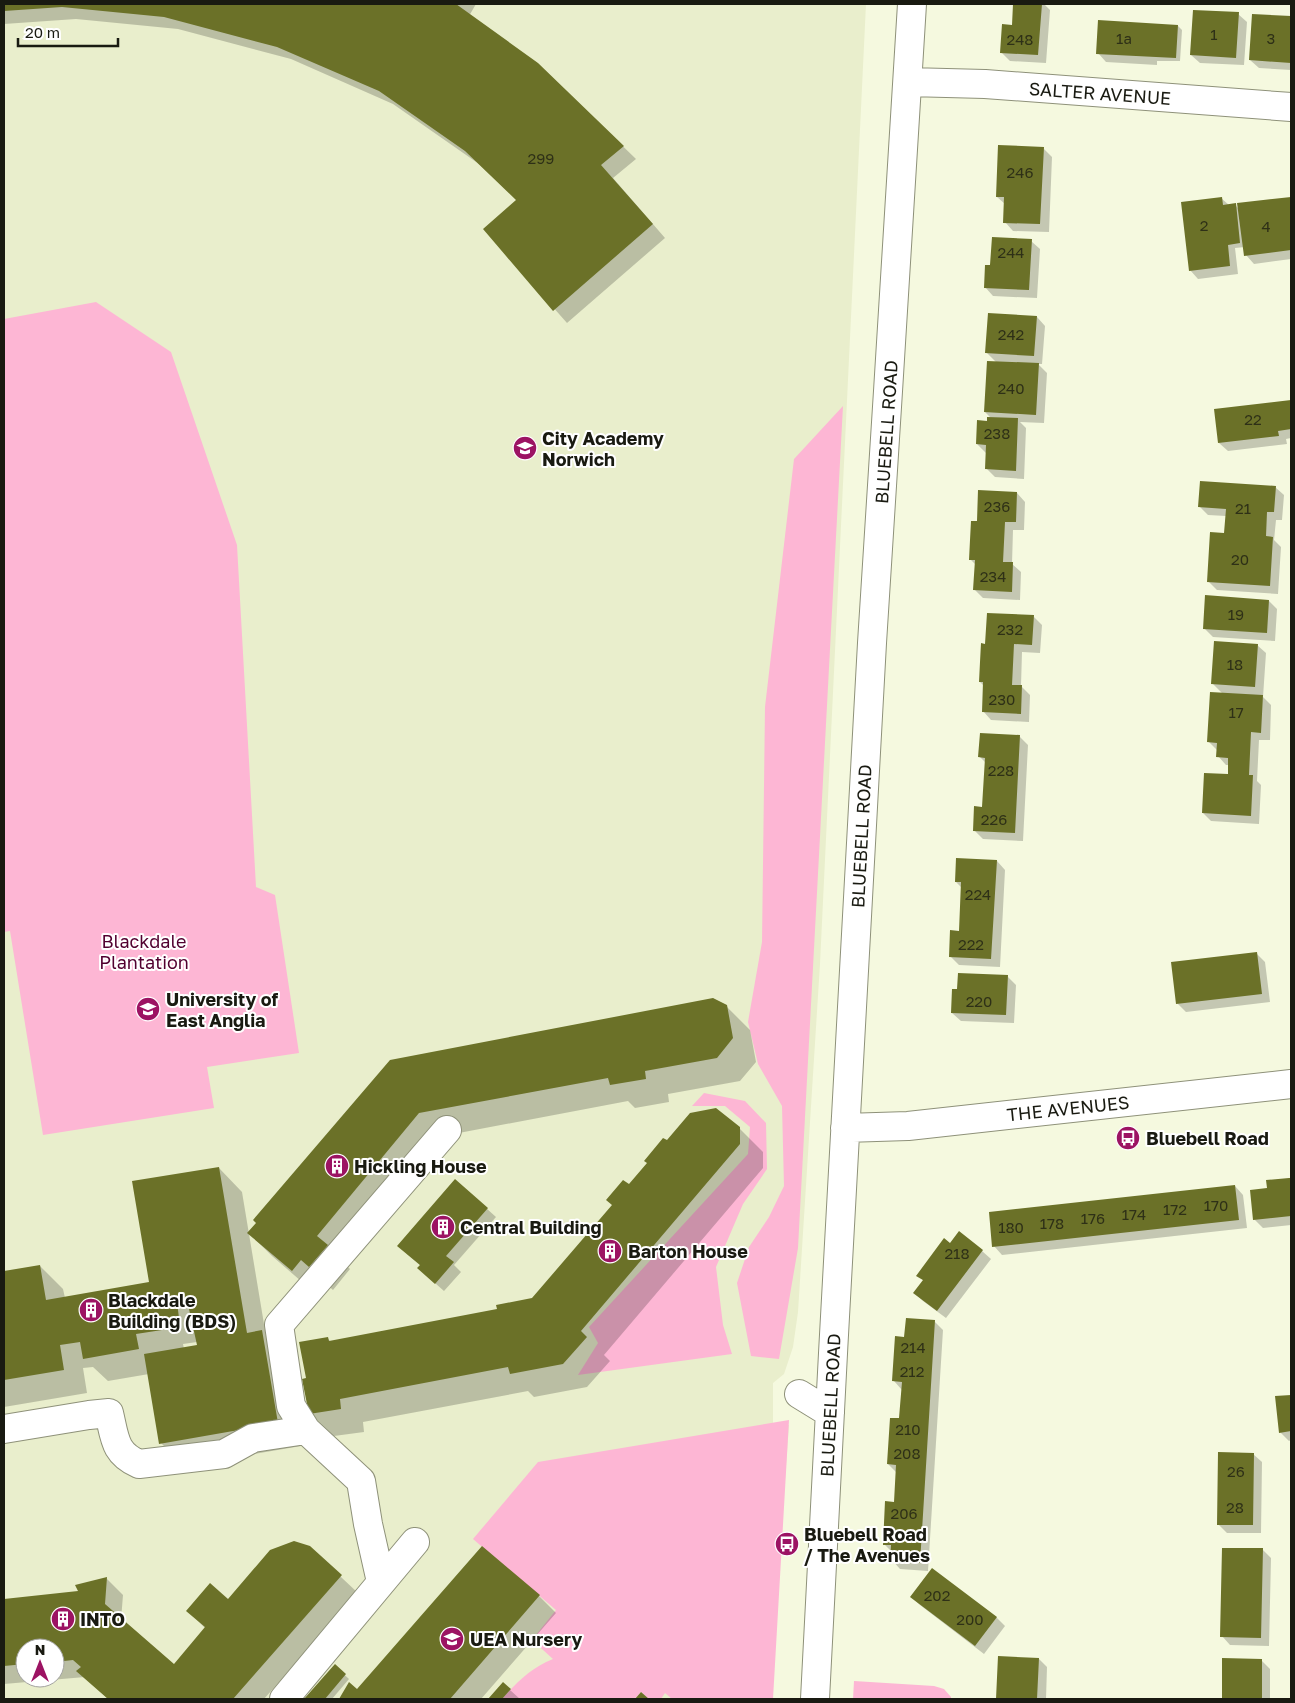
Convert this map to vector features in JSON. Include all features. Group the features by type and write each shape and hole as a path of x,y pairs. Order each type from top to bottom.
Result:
{"street":[{"name":"BLUEBELL ROAD","path":"815,1699 844,1128 871,652 899,245 912,4"},
{"name":"SALTER AVENUE","path":"908,82 995,85 1291,107"},
{"name":"THE AVENUES","path":"844,1128 908,1126 1291,1084"},
{"path":"381,1582 361,1482 306,1430 291,1406 279,1325 447,1130"},
{"path":"799,1394 830,1412"},
{"path":"4,1429 109,1413 120,1452 129,1460 139,1464 224,1454 253,1438 306,1430"},
{"path":"284,1699 415,1542"}],"shaded area":[{"path":"4,4 866,4 820,964 798,1312 793,1347 784,1374 773,1383 773,1424 789,1425 769,1699 4,1699"}],"green space":[{"name":"Blackdale Plantation","path":"96,302 171,352 237,545 256,887 275,895 299,1053 207,1067 214,1108 43,1135 10,931 4,932 4,319"},
{"path":"843,406 798,1248 779,1359 751,1356 737,1283 749,1247 769,1217 784,1186 782,1106 758,1064 748,1022 762,942 765,707 794,459"},
{"path":"704,1093 745,1101 766,1123 767,1169 743,1204 716,1267 723,1325 732,1354 578,1375 598,1343 589,1327 748,1154 750,1127 725,1106 692,1106"},
{"path":"789,1420 773,1699 672,1699 665,1693 661,1699 649,1699 641,1692 635,1699 502,1699 525,1676 553,1659 532,1640 556,1610 473,1539 538,1462"},
{"path":"854,1681 934,1686 944,1689 951,1699 853,1699"}],"building":[{"path":"4,4 456,4 538,63 624,146 601,165 653,224 553,311 483,229 516,200 465,151 379,91 277,47 164,17 62,7 4,11"},
{"path":"1013,4 1042,4 1038,55 1000,53 1002,24 1012,25"},
{"path":"1193,10 1239,12 1236,58 1190,55"},
{"path":"1252,14 1291,16 1291,63 1249,60"},
{"path":"1098,20 1178,25 1176,58 1096,54"},
{"path":"998,145 1044,147 1040,224 1003,223 1004,197 996,197"},
{"path":"1222,197 1223,205 1236,203 1240,243 1228,245 1230,266 1189,271 1181,202"},
{"path":"1291,197 1291,250 1244,256 1237,203"},
{"path":"992,237 1032,239 1029,290 984,288 985,265 990,265"},
{"path":"988,313 1037,316 1034,356 985,353"},
{"path":"987,361 1039,363 1036,415 984,412"},
{"path":"1291,400 1291,429 1278,431 1279,436 1218,443 1214,409"},
{"path":"987,417 1018,418 1016,471 985,469 986,445 976,444 977,420 987,421"},
{"path":"1200,481 1276,486 1274,512 1267,512 1266,536 1273,537 1270,586 1207,582 1210,532 1224,533 1226,509 1198,507"},
{"path":"978,490 1017,492 1016,522 1005,522 1003,562 1013,562 1012,592 973,590 975,560 969,560 970,540 971,521 977,521"},
{"path":"1205,595 1269,600 1267,633 1203,629"},
{"path":"987,613 1034,615 1032,645 1014,644 1012,685 1022,685 1021,714 982,712 983,682 979,682 980,662 981,643 985,644"},
{"path":"1214,641 1258,644 1255,687 1211,684"},
{"path":"1210,692 1263,695 1261,733 1251,732 1249,775 1253,775 1251,816 1202,813 1204,773 1228,774 1228,758 1216,757 1217,743 1207,742"},
{"path":"980,733 1020,735 1015,833 973,831 974,806 982,807 985,758 978,757"},
{"path":"956,858 997,860 991,959 949,957 950,930 959,931 961,882 955,882"},
{"path":"1257,952 1262,994 1176,1004 1171,962"},
{"path":"958,973 1008,975 1006,1015 951,1013 952,989 957,989"},
{"name":"Hickling House","path":"713,998 727,1005 733,1038 717,1058 645,1071 646,1079 610,1085 608,1078 419,1113 317,1236 328,1245 309,1267 301,1260 292,1271 247,1233 256,1223 253,1220 390,1060"},
{"name":"Barton House","path":"716,1108 740,1127 740,1144 581,1331 587,1337 563,1364 510,1374 508,1367 340,1399 341,1409 309,1414 302,1379 306,1378 299,1342 328,1337 329,1341 497,1309 496,1305 532,1298 612,1205 606,1200 623,1180 629,1184 647,1163 644,1161 663,1138 667,1140 690,1113"},
{"name":"Blackdale Building (BDS)","path":"219,1167 247,1333 262,1330 278,1423 159,1444 144,1354 197,1345 187,1300 177,1302 179,1318 160,1321 162,1330 136,1334 139,1349 83,1359 80,1342 60,1345 64,1370 4,1380 4,1271 40,1265 46,1300 149,1282 132,1181"},
{"path":"1291,1178 1291,1216 1253,1220 1250,1190 1267,1188 1266,1180"},
{"name":"Central Building","path":"455,1179 488,1208 446,1256 454,1262 435,1284 417,1268 420,1265 397,1246"},
{"path":"1235,1185 1239,1220 992,1247 989,1212"},
{"path":"959,1231 983,1250 937,1311 913,1293 923,1280 916,1276 944,1238 950,1243"},
{"path":"906,1318 935,1320 920,1563 890,1561 891,1545 883,1545 885,1501 894,1502 896,1465 887,1464 890,1418 899,1418 902,1382 892,1381 895,1336 904,1337"},
{"path":"1291,1395 1291,1431 1279,1433 1275,1396"},
{"path":"1218,1452 1254,1453 1253,1525 1217,1525"},
{"name":"INTO","path":"294,1541 310,1546 342,1575 233,1699 108,1699 76,1671 81,1667 73,1660 65,1661 65,1638 15,1638 15,1665 4,1666 4,1599 78,1591 75,1585 107,1577 105,1604 174,1664 205,1627 186,1611 210,1583 228,1599 270,1550"},
{"name":"UEA Nursery","path":"482,1546 540,1595 450,1699 339,1699 349,1682 357,1689"},
{"path":"1222,1548 1263,1548 1261,1638 1220,1637"},
{"path":"932,1568 997,1617 975,1646 910,1597"},
{"path":"998,1656 1039,1658 1037,1699 996,1699"},
{"path":"1222,1658 1262,1659 1262,1699 1222,1699"},
{"path":"335,1664 346,1674 325,1699 304,1699"},
{"name":"UEA Nursery","path":"503,1682 511,1689 502,1699 488,1699"},
{"path":"641,1692 649,1699 635,1699"}],"place":[{"name":"City Academy Norwich","path":"525,448"},
{"name":"University of East Anglia","path":"148,1009"},
{"name":"Bluebell Road","path":"1128,1138"},
{"name":"Hickling House","path":"337,1166"},
{"name":"Central Building","path":"443,1227"},
{"name":"Barton House","path":"610,1251"},
{"name":"Blackdale Building (BDS)","path":"91,1310"},
{"name":"Bluebell Road / The Avenues","path":"787,1544"},
{"name":"INTO","path":"63,1619"},
{"name":"UEA Nursery","path":"452,1639"}]}
